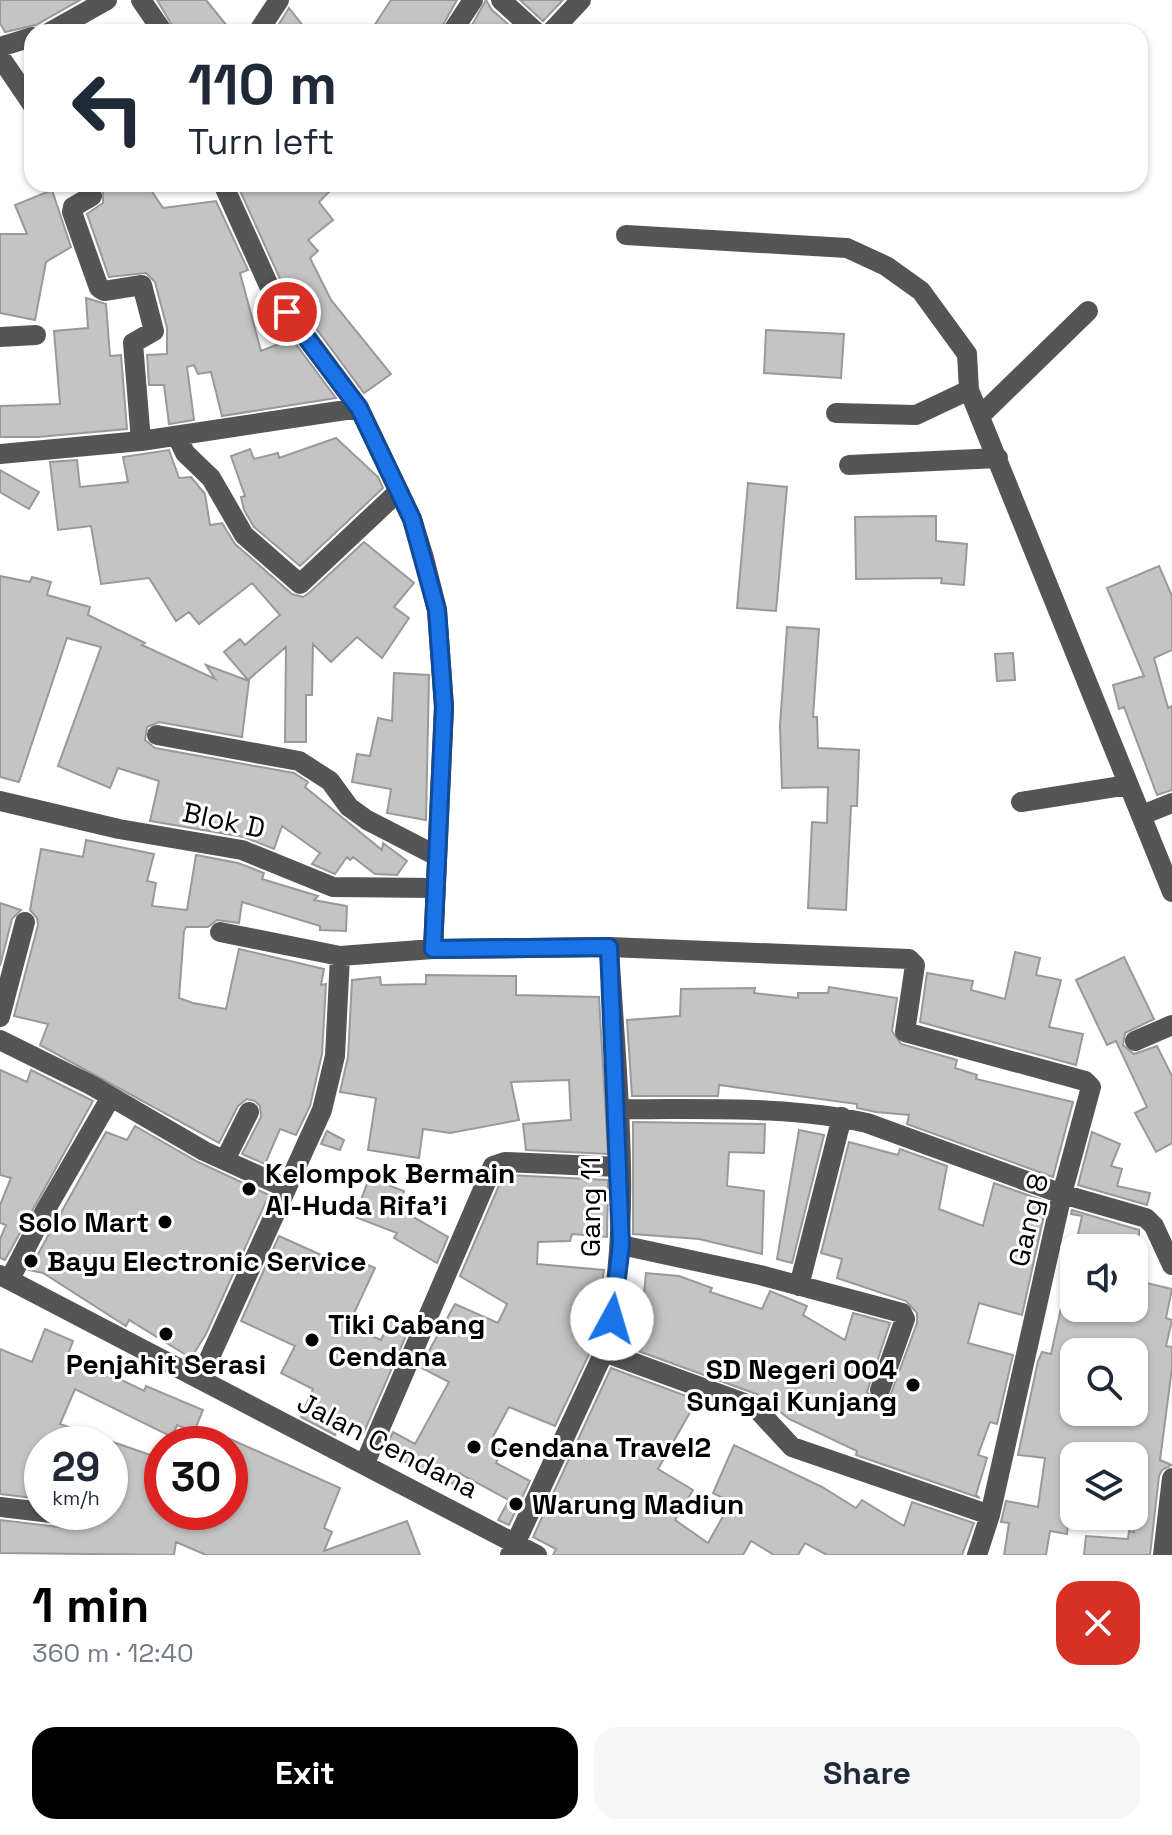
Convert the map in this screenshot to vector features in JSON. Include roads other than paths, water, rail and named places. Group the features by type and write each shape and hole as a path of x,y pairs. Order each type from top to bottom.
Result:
{"street":[{"path":"64,24 107,0"},
{"path":"141,0 158,24"},
{"path":"263,24 279,0"},
{"path":"457,24 473,0"},
{"path":"501,0 527,24"},
{"path":"558,24 581,0"},
{"path":"24,39 1,46 24,89"},
{"path":"90,192 92,196 73,207 72,212 99,288 104,291 142,285 154,331 133,343 141,441"},
{"path":"227,192 270,288 359,408 412,519 437,610 444,707 433,949"},
{"path":"626,235 847,248 886,266 921,291 967,354 969,390 1172,892"},
{"path":"980,416 1088,311"},
{"path":"0,337 36,335"},
{"path":"836,413 916,415 969,390"},
{"path":"0,454 141,441 359,408"},
{"path":"177,436 185,453 210,478 244,535 300,584 399,491"},
{"path":"849,465 998,458"},
{"path":"157,735 299,761 330,781 349,807 367,820 435,855"},
{"path":"1021,802 1128,785"},
{"name":"Blok D","path":"0,801 119,829 252,852 333,887 434,888"},
{"path":"1142,815 1172,803"},
{"path":"0,1017 25,922"},
{"path":"220,932 340,956 433,949 609,947"},
{"name":"Gang 8","path":"609,947 909,959 915,965 903,1029 907,1033 1089,1083 1092,1090 1062,1194 990,1515 977,1555"},
{"name":"Gang 11","path":"514,1549 604,1352 612,1319 621,1245 618,1109 609,947"},
{"path":"200,1379 322,1110 335,1056 340,956"},
{"path":"1135,1041 1172,1025"},
{"path":"0,1040 111,1097 148,1121 286,1188"},
{"path":"5,1277 111,1097"},
{"path":"618,1109 842,1117 1062,1194 1146,1218 1154,1226 1172,1265"},
{"path":"225,1160 249,1112"},
{"path":"799,1286 842,1117"},
{"path":"365,1463 493,1166 511,1162 619,1167"},
{"path":"621,1245 799,1286 904,1315 880,1390"},
{"name":"Jalan Cendana","path":"5,1277 365,1463 514,1549 537,1555"},
{"path":"604,1352 755,1407 792,1447 990,1515"},
{"path":"1163,1555 1172,1478"},
{"path":"0,1507 24,1510"}],"place":[{"name":"Kelompok Bermain Al-Huda Rifa'i","path":"249,1189"},
{"name":"Solo Mart","path":"165,1222"},
{"name":"Bayu Electronic Service","path":"31,1261"},
{"name":"Penjahit Serasi","path":"166,1334"},
{"name":"Tiki Cabang Cendana","path":"312,1340"},
{"name":"SD Negeri 004 Sungai Kunjang","path":"913,1385"},
{"name":"Cendana Travel2","path":"474,1447"},
{"name":"Warung Madiun","path":"516,1504"}]}
